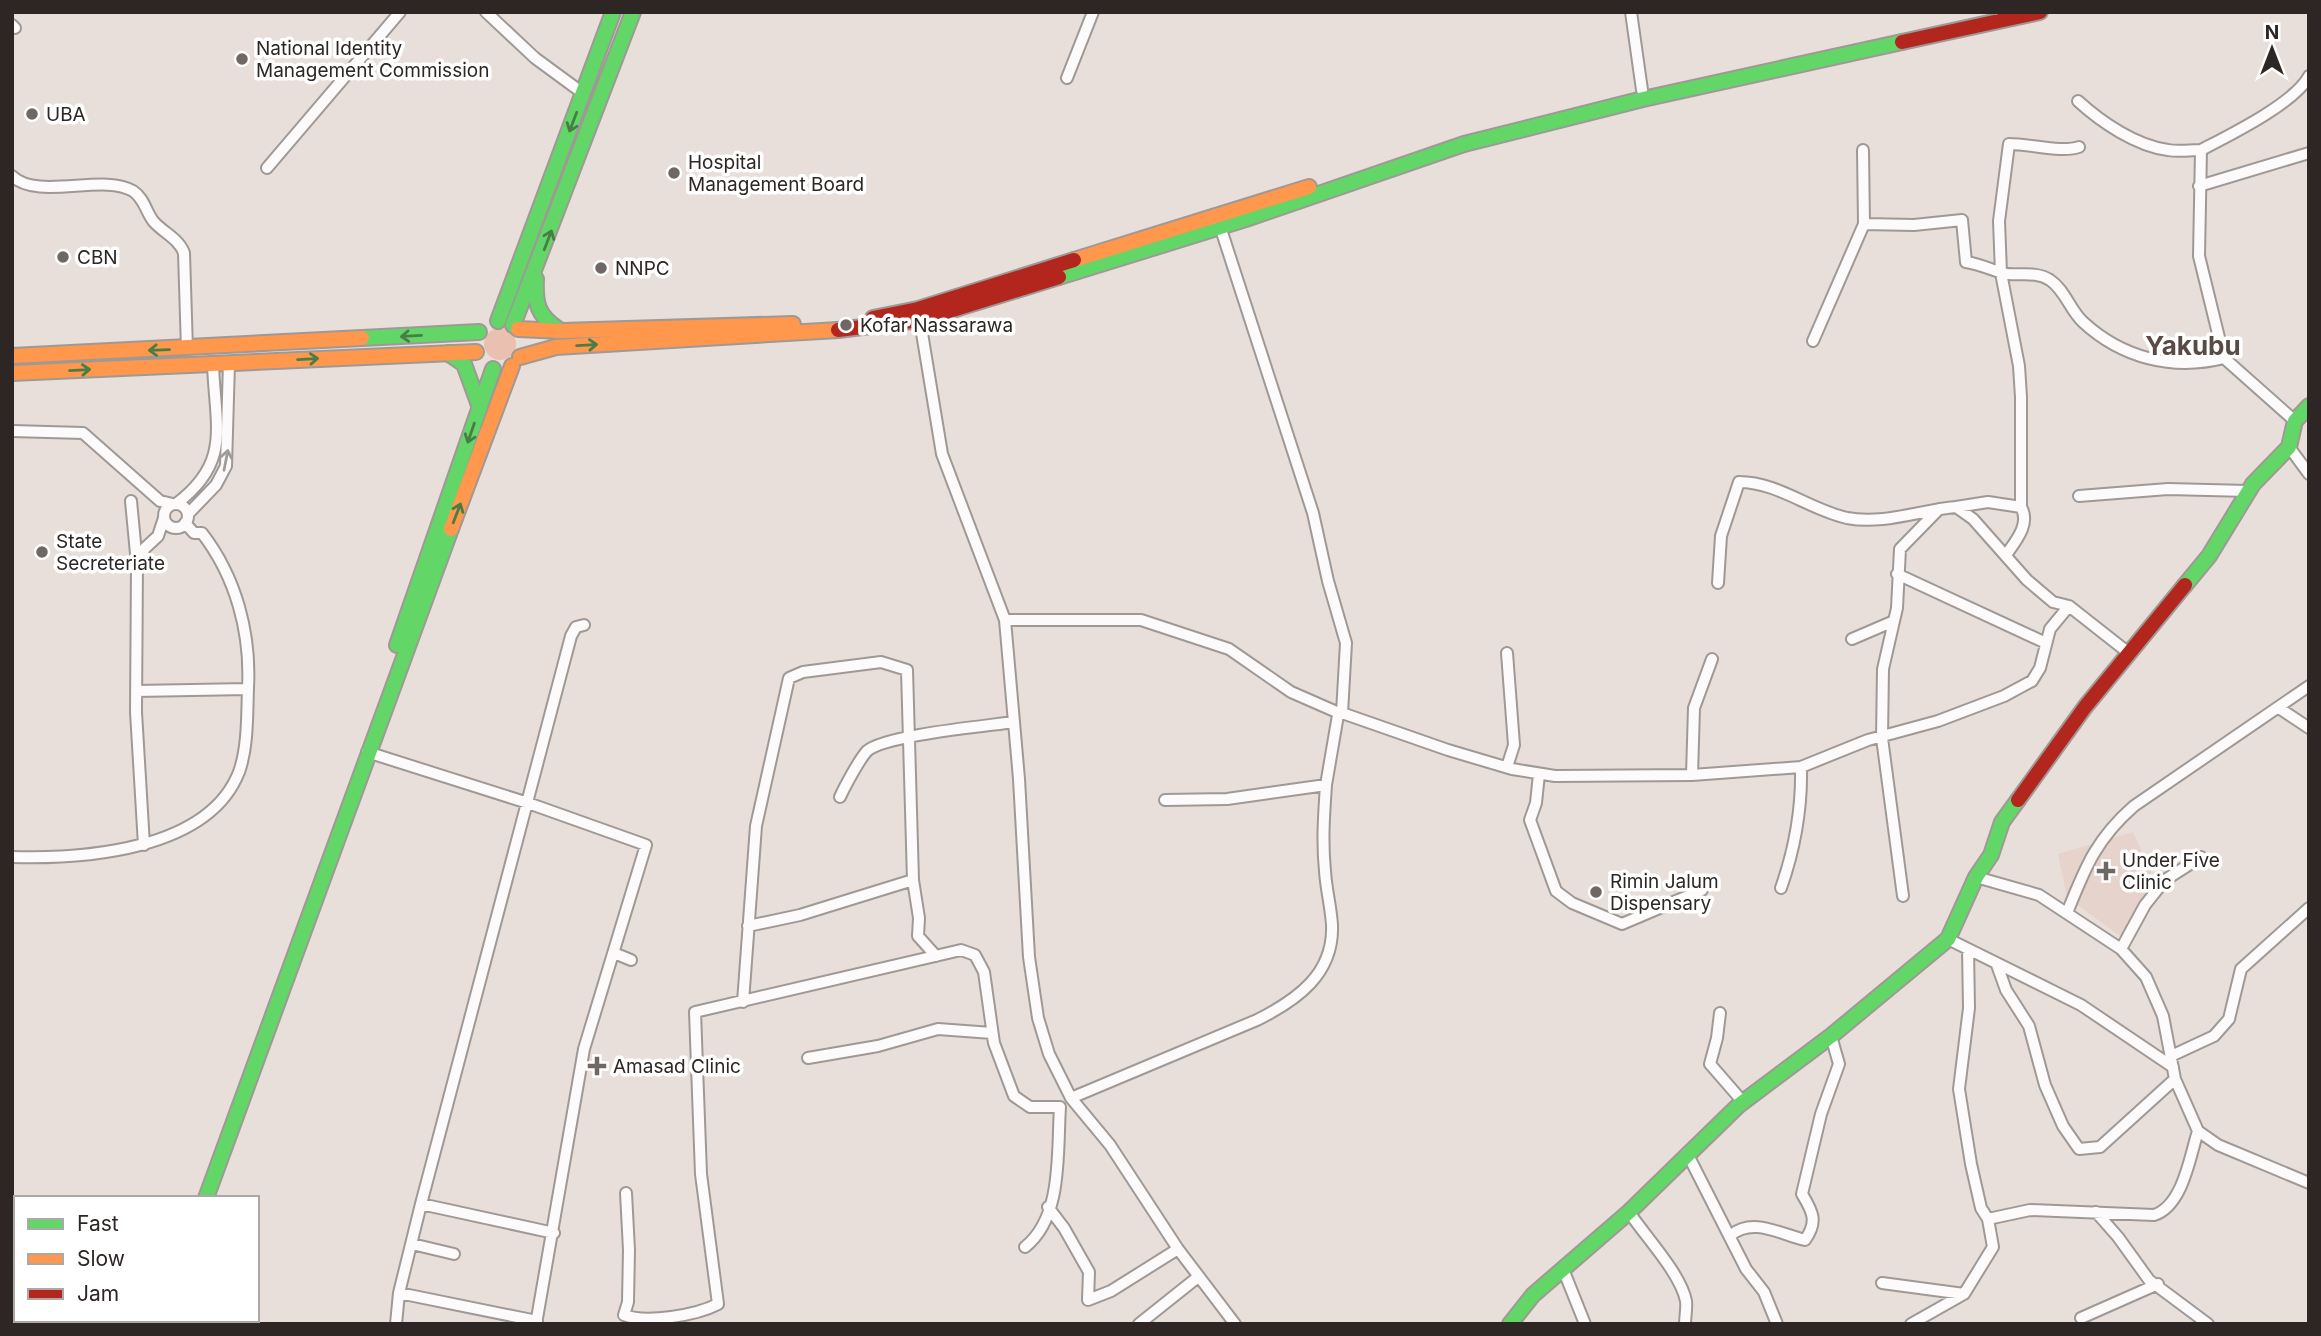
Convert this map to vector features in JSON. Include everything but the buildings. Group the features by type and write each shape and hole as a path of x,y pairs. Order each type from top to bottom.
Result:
{"street":[{"path":"267,168 400,12"},
{"path":"486,12 535,58 584,94"},
{"path":"498,321 613,12"},
{"path":"515,327 634,12"},
{"path":"1067,78 1093,12"},
{"path":"1632,12 1642,90"},
{"path":"1219,222 1462,137 1642,90 1790,62 2001,12"},
{"path":"479,332 476,352 486,365 494,369 556,347 852,329 919,315 1464,144 1643,99 2040,12"},
{"path":"2078,101 2099,120 2137,139 2166,150 2201,150 2273,110 2302,89 2309,76"},
{"path":"2006,555 2023,529 2025,513 2021,508 2019,366 2001,272 1999,221 2009,144 2034,144 2067,151 2079,147"},
{"path":"1813,341 1864,224 1863,150"},
{"path":"2201,150 2199,186 2202,274 2224,358 2295,421"},
{"path":"2199,186 2309,153"},
{"path":"12,176 17,181 39,185 114,186 131,190 141,197 153,221 181,246 184,253 187,349"},
{"path":"1864,224 1914,225 1962,220 1966,262 1991,266 2001,272 2036,274 2049,280 2060,290 2082,321 2128,353 2147,359 2186,363 2224,358"},
{"path":"1070,1098 1286,1005 1316,979 1326,959 1332,927 1323,844 1326,785 1341,713 1346,643 1328,582 1314,513 1219,222"},
{"path":"536,272 537,311 542,319 562,331"},
{"path":"12,356 479,332 498,321 515,327 562,331 852,322 919,315"},
{"path":"919,315 942,454 1005,620 1034,994 1049,1054 1070,1098 1110,1145 1198,1277 1235,1324"},
{"path":"207,1196 367,752 524,343 515,327"},
{"path":"447,352 464,365 480,408"},
{"path":"12,373 476,352"},
{"path":"137,564 145,548 158,536 183,522 216,485 226,466 229,363"},
{"path":"163,510 201,483 215,452 213,364"},
{"path":"199,1196 338,815 494,369"},
{"path":"1510,1324 1533,1295 1629,1212 1687,1153 1743,1102 1831,1036 1948,939 1976,877 1991,855 2003,822 2085,707 2209,556 2249,491 2289,447 2295,421 2309,406"},
{"path":"12,431 83,433 163,510 168,525 183,522"},
{"path":"2289,447 2309,474"},
{"path":"1718,583 1721,536 1739,482 1766,486 1820,510 1849,518 1885,520 1988,502 2021,508"},
{"path":"2079,496 2168,489 2249,491"},
{"path":"131,501 137,564 136,691 144,845"},
{"path":"12,857 70,855 144,845 201,818 229,791 239,771 248,689 247,646 230,577 202,533 194,533 183,522 184,507 175,504"},
{"path":"1956,507 1973,519 2027,580 2053,602 2069,606 2130,654"},
{"path":"1903,896 1882,738 1884,668 1894,621 1900,549 1939,509"},
{"path":"158,536 163,510"},
{"path":"1897,574 2046,643"},
{"path":"1005,620 1141,620 1229,649 1291,692 1341,713 1448,750 1539,774 1616,777 1692,775 1801,767 1868,740 1882,738 1971,708 2032,681 2050,629 2069,606"},
{"path":"1852,639 1894,621"},
{"path":"396,1324 399,1293 421,1204 571,636 576,627 584,625"},
{"path":"1507,653 1514,745 1507,767"},
{"path":"1692,775 1694,708 1712,659"},
{"path":"743,1002 756,826 789,678 803,672 881,662 907,670 913,880 919,918 918,936 936,956"},
{"path":"2067,913 2089,858 2109,827 2133,806 2309,686"},
{"path":"136,691 248,689"},
{"path":"2279,708 2309,728"},
{"path":"840,797 846,782 868,751 910,736 1014,722"},
{"path":"367,752 528,803 646,845 584,1049 554,1233 536,1322 399,1293"},
{"path":"1781,888 1794,851 1801,795 1801,767"},
{"path":"1539,774 1536,803 1530,820 1556,891 1572,902 1622,924 1702,890"},
{"path":"1165,800 1227,799 1326,785"},
{"path":"2121,949 2145,905 2165,880 2201,857"},
{"path":"1976,877 2039,895 2121,949 2146,977 2162,1016 2175,1079 2199,1131 2218,1145 2309,1183"},
{"path":"748,926 800,915 913,880"},
{"path":"2172,1061 2214,1036 2229,1019 2241,969 2309,908"},
{"path":"1948,939 2081,1005 2172,1061"},
{"path":"1911,1324 1964,1294 1993,1247 1988,1219 1981,1208 1971,1164 1959,1089 1969,1008 1968,949"},
{"path":"626,1193 629,1250 628,1302 624,1315 633,1318 702,1313 718,1304 701,1174 695,1012 961,950 975,955 984,972 992,1033 1014,1096 1030,1107 1060,1107 1057,1185 1039,1236 1024,1247"},
{"path":"614,953 631,960"},
{"path":"1997,965 2006,990 2029,1026 2045,1085 2063,1126 2078,1149 2101,1147 2175,1079"},
{"path":"1720,1013 1710,1064 1743,1102"},
{"path":"808,1058 878,1046 938,1029 992,1033"},
{"path":"1731,1234 1740,1227 1751,1225 1805,1240 1813,1229 1814,1212 1802,1194 1821,1114 1839,1063 1831,1036"},
{"path":"1988,1219 2030,1210 2154,1215 2163,1212 2177,1195 2199,1131"},
{"path":"1687,1153 1731,1234 1746,1269 1764,1292 1777,1324"},
{"path":"421,1204 554,1233"},
{"path":"1048,1207 1064,1228 1089,1272 1088,1300 1111,1291 1178,1248"},
{"path":"1629,1212 1663,1256 1680,1284 1686,1303 1685,1324"},
{"path":"2096,1212 2149,1280 2158,1284 2208,1324"},
{"path":"412,1244 454,1254"},
{"path":"1563,1269 1585,1324"},
{"path":"1139,1324 1198,1277"},
{"path":"1882,1283 1964,1294"},
{"path":"2081,1318 2158,1284"}],"shaded area":[{"path":"500,328 511,333 516,344 511,355 500,360 489,355 484,344 489,333"},
{"name":"Under Five Clinic","path":"2133,832 2158,888 2128,942 2067,897 2058,854"}],"traffic: fast":[{"path":"498,321 613,12"},
{"path":"513,325 633,12"},
{"path":"1059,277 1246,219 1464,144 1643,99 1902,42"},
{"path":"536,279 539,308 546,319 558,329"},
{"path":"362,338 479,332"},
{"path":"448,353 464,364 480,408"},
{"path":"397,645 493,369"},
{"path":"2185,585 2209,556 2253,484 2289,447 2295,421 2309,406"},
{"path":"207,1196 451,529"},
{"path":"1510,1324 1533,1295 1629,1212 1739,1105 1831,1036 1948,939 1976,877 1991,855 2002,822 2018,800"}],"traffic: slow":[{"path":"1074,260 1309,187"},
{"path":"518,329 562,331 793,324"},
{"path":"520,357 556,347 838,330"},
{"path":"12,356 362,338"},
{"path":"12,373 476,352"},
{"path":"451,529 512,366"}],"traffic: jam":[{"path":"1902,42 2040,12"},
{"path":"873,318 918,309 1074,260"},
{"path":"838,330 920,320 1059,277"},
{"path":"2018,800 2085,707 2185,585"}],"place":[{"name":"National Identity Management Commission","path":"242,59"},
{"name":"UBA","path":"32,114"},
{"name":"Hospital Management Board","path":"674,173"},
{"name":"CBN","path":"63,257"},
{"name":"NNPC","path":"601,268"},
{"name":"Kofar Nassarawa","path":"846,325"},
{"name":"State Secreteriate","path":"42,552"},
{"name":"Under Five Clinic","path":"2106,871"},
{"name":"Rimin Jalum Dispensary","path":"1596,892"},
{"name":"Amasad Clinic","path":"597,1066"}],"district":[{"name":"Yakubu","path":"2193,346"}]}
